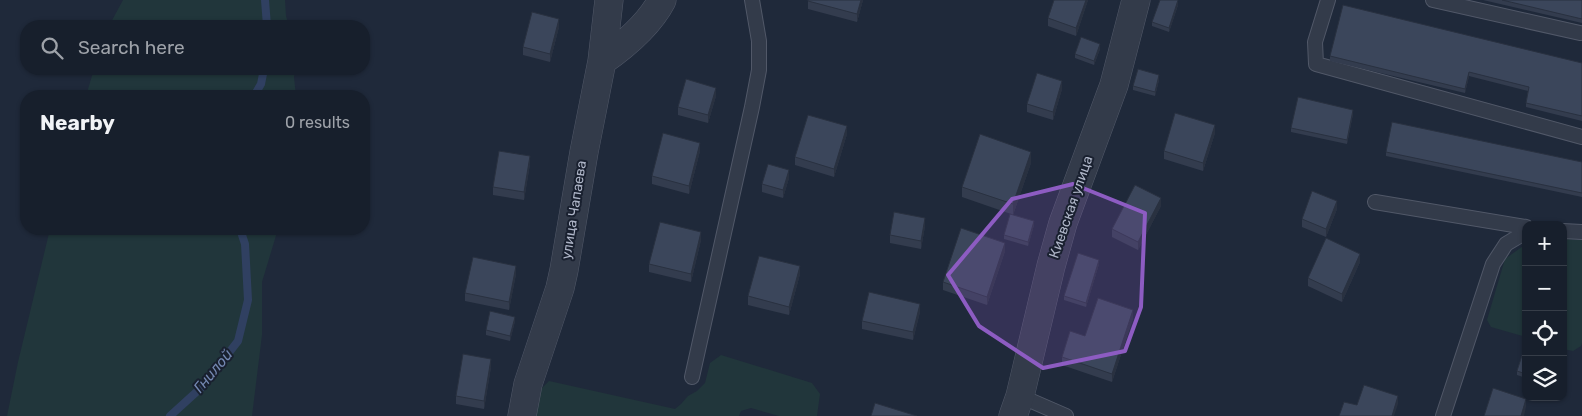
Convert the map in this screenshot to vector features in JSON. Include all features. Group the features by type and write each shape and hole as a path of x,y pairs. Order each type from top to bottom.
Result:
{"street":[{"name":"улица Чапаева","path":"522,416 528,384 560,288 564,270 602,61 609,0"},
{"path":"602,61 630,39 655,12 662,0"},
{"name":"Киевская улица","path":"1016,406 1063,223 1114,85 1136,0"}],"lane":[{"path":"692,377 759,70 759,41 752,0"},
{"path":"1328,0 1315,42 1316,64 1582,137"},
{"path":"1434,0 1580,33"},
{"path":"1376,202 1522,226"},
{"path":"1567,231 1582,232"},
{"path":"1443,416 1492,264 1506,244 1522,234"},
{"path":"1016,406 1066,416"}],"highlighted area":[{"path":"1073,184 1145,213 1141,307 1125,351 1043,368 979,326 948,275 1012,199"}],"green space":[{"path":"123,0 285,0 287,20 112,20"},
{"path":"92,75 294,75 295,90 88,90"},
{"path":"49,235 276,235 262,282 262,335 252,416 7,416"},
{"path":"1567,239 1582,240 1582,343 1581,346 1573,351 1567,350"},
{"path":"1522,247 1522,336 1491,327 1487,320 1505,259"},
{"path":"721,355 812,383 820,394 817,416 779,416 751,408 741,411 739,416 535,416 540,390 549,381 675,409 705,383 710,363"}],"building":[{"path":"808,0 861,0 857,14"},
{"path":"1054,0 1086,0 1076,28 1048,18"},
{"path":"1160,0 1178,0 1169,28 1152,22"},
{"path":"1502,0 1582,0 1582,19"},
{"path":"1343,5 1582,63 1582,116 1526,103 1529,87 1469,72 1465,89 1330,56"},
{"path":"532,12 559,19 550,54 523,47"},
{"path":"1081,37 1100,44 1094,61 1075,54"},
{"path":"1138,69 1159,75 1155,92 1133,86"},
{"path":"1037,73 1062,81 1053,112 1027,104"},
{"path":"686,79 716,88 708,115 678,107"},
{"path":"1298,97 1353,110 1347,140 1291,128"},
{"path":"1175,113 1215,125 1203,163 1164,151"},
{"path":"808,115 847,126 834,169 795,157"},
{"path":"1392,122 1582,162 1582,193 1386,152"},
{"path":"663,133 700,143 689,186 652,176"},
{"path":"980,134 1031,152 1013,204 962,187"},
{"path":"499,151 530,156 524,192 493,187"},
{"path":"768,164 789,170 783,190 762,184"},
{"path":"1135,185 1161,198 1138,242 1112,229"},
{"path":"1312,191 1337,201 1326,229 1302,219"},
{"path":"894,212 925,218 921,241 890,235"},
{"path":"1010,214 1034,221 1028,242 1004,235"},
{"path":"660,222 701,232 691,274 649,264"},
{"path":"961,228 1005,243 987,297 943,282"},
{"path":"1326,238 1360,254 1342,294 1308,278"},
{"path":"1078,253 1099,260 1086,303 1064,296"},
{"path":"759,256 800,266 789,307 748,296"},
{"path":"473,257 516,266 509,302 465,293"},
{"path":"869,292 920,304 913,332 862,321"},
{"path":"1098,298 1133,310 1112,374 1062,357 1070,331 1085,336"},
{"path":"490,311 515,317 510,336 486,330"},
{"path":"463,354 491,359 484,401 456,396"},
{"path":"1522,355 1522,373 1517,371"},
{"path":"1364,385 1398,396 1392,416 1339,416 1344,402 1357,405"},
{"path":"1493,388 1522,398 1522,401 1525,401 1521,416 1484,416"},
{"path":"875,403 917,416 871,416"}],"waterway":[{"name":"Гнилой","path":"265,0 267,20"},
{"name":"Гнилой","path":"258,90 263,75"},
{"name":"Гнилой","path":"170,416 203,386 238,341 248,300 245,244 242,235"}]}
